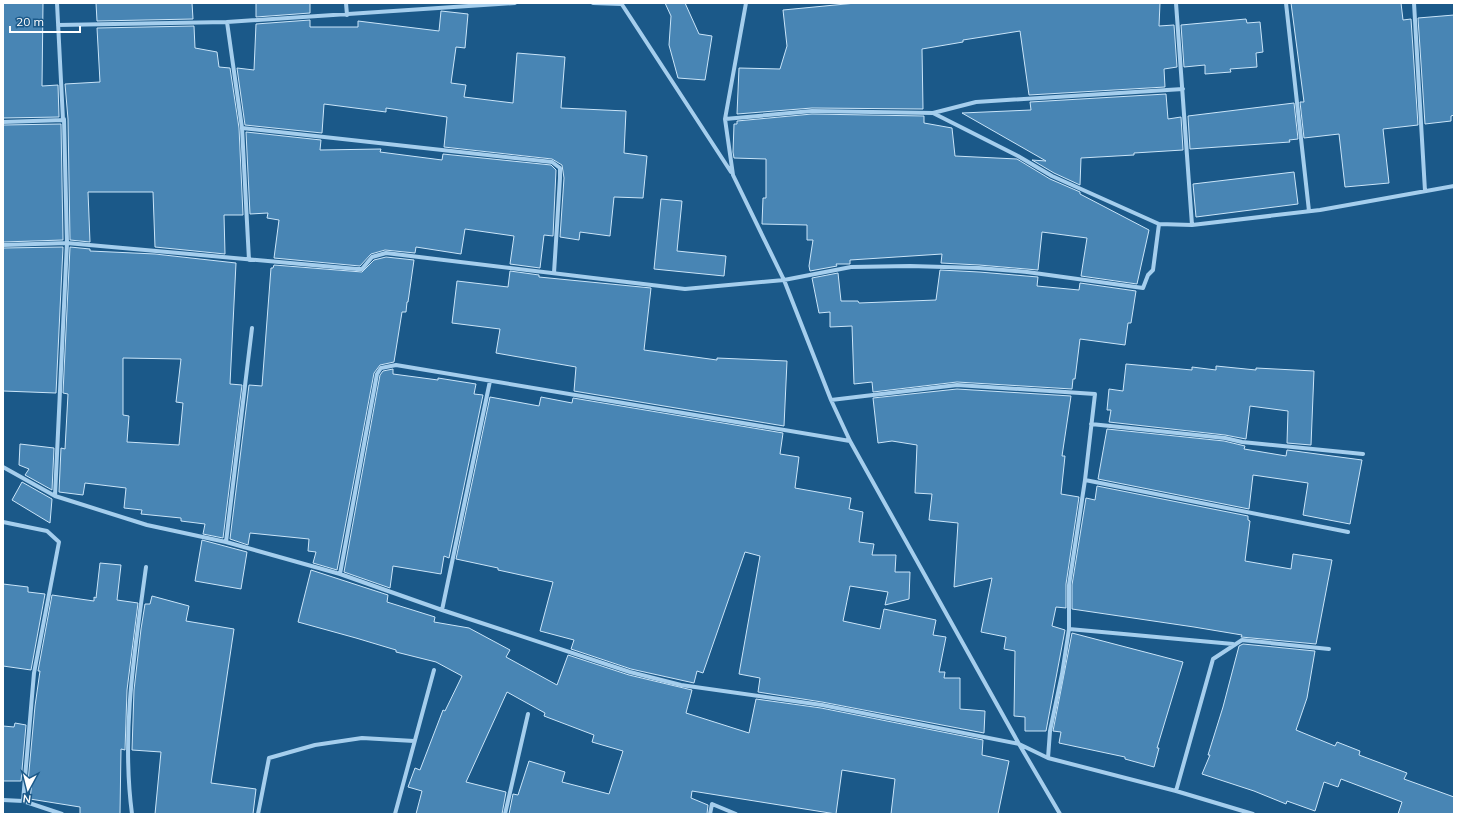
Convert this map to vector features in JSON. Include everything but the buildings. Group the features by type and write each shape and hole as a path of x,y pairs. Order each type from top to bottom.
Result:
{"street":[{"path":"55,496 67,244 64,119 63,120 57,3"},
{"path":"346,3 347,15"},
{"path":"58,25 227,22 515,3"},
{"path":"593,3 621,4 733,175 784,280 831,400 850,441 1019,744 1060,814"},
{"path":"733,175 725,119 746,3 750,3"},
{"path":"1176,3 1192,225"},
{"path":"1286,3 1310,211"},
{"path":"1414,3 1425,191"},
{"path":"227,22 242,128 249,260"},
{"path":"725,119 812,111 933,113 976,102 1183,89"},
{"path":"933,113 1018,156 1052,176 1159,224 1192,225 1310,211 1454,186"},
{"path":"3,122 63,120"},
{"path":"242,128 552,162 560,168 554,273"},
{"path":"3,246 67,244 357,269 362,269 372,257 386,253 685,289 784,280 851,267 956,267 1027,272 1143,288 1148,275 1153,270 1159,224"},
{"path":"226,542 252,328"},
{"path":"340,574 377,374 381,368 396,365 850,441"},
{"path":"442,610 490,381"},
{"path":"831,400 957,385 1095,394 1085,480 1069,586 1069,628 1062,674 1050,731 1048,758"},
{"path":"1091,424 1225,438 1242,442 1362,454"},
{"path":"3,467 55,496 147,525 226,542 340,574 442,610 630,672 682,685 822,705 1019,744 1048,758 1176,791 1253,814"},
{"path":"1085,480 1348,532"},
{"path":"3,522 47,531 59,542 34,673 22,801"},
{"path":"132,814 127,747 132,674 146,567"},
{"path":"1069,628 1233,644"},
{"path":"1176,791 1213,659 1233,644 1242,640 1329,649"},
{"path":"395,814 434,670"},
{"path":"505,814 528,714"},
{"path":"258,814 269,758 315,745 362,738 414,741"},
{"path":"3,800 22,801 62,814"},
{"path":"710,814 712,804 736,814"}]}
